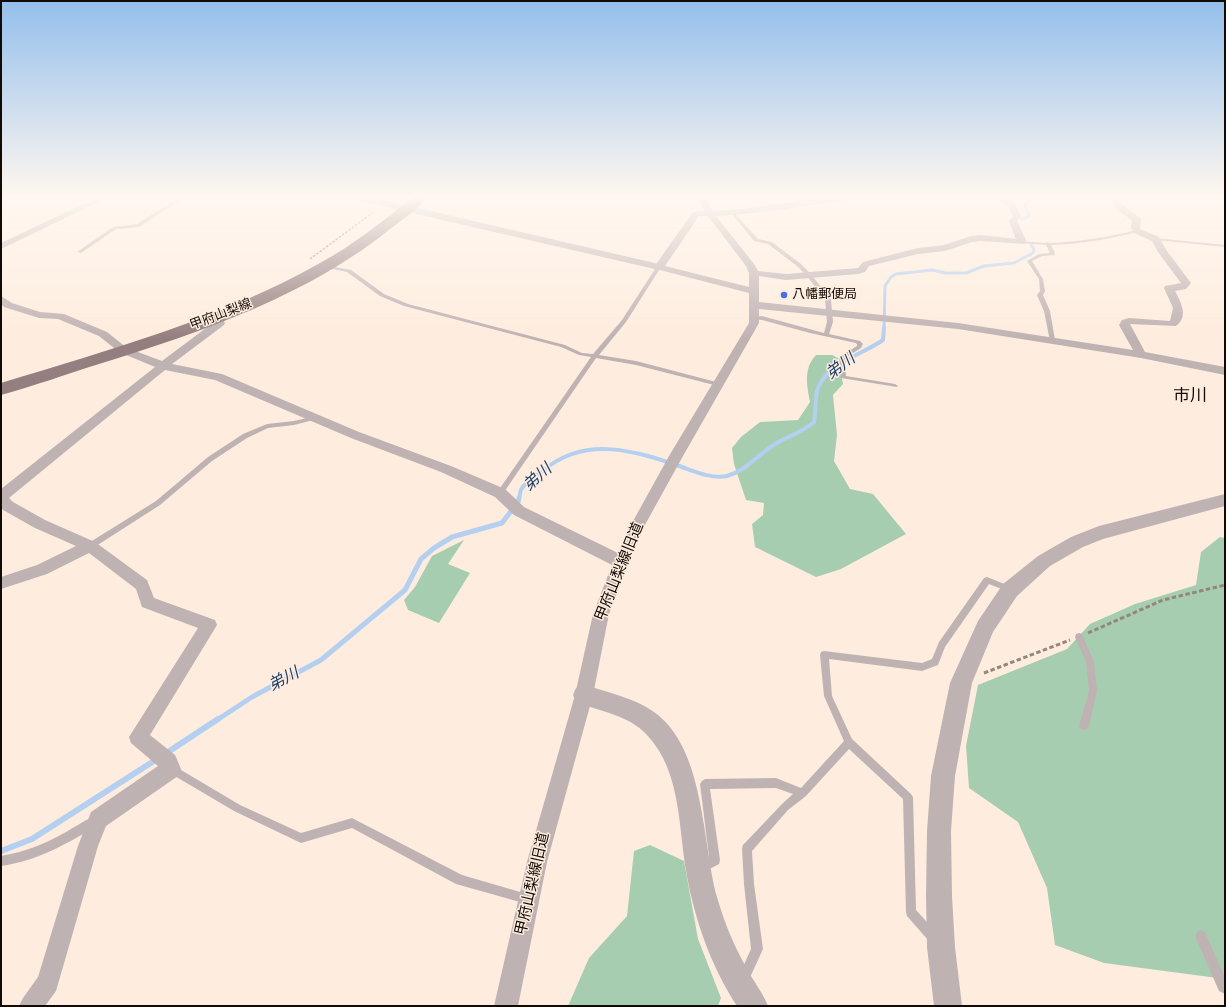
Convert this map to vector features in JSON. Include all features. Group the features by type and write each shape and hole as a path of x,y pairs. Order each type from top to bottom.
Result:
{"main road":[{"name":"甲府山梨線","path":"1,389 123,350 217,317 288,287 359,245"}],"street":[{"path":"565,245 659,266 753,291"},
{"path":"659,266 674,245"},
{"path":"733,245 743,255 754,273 786,277 858,271 862,270 864,265 918,251 945,248 954,245"},
{"path":"1141,355 1124,325 1129,321 1172,324 1176,320 1178,308 1169,288 1183,286 1186,283 1159,245"},
{"name":"甲府山梨線旧道","path":"506,1006 536,862 584,695 600,614 620,562 639,523 665,474 754,323 754,273"},
{"path":"1,299 8,305 39,314 60,316 103,334 123,350 163,366 218,378 315,418 439,466 503,496 519,511 620,562"},
{"path":"754,305 896,318 1052,340 1225,371"},
{"path":"31,1006 48,983 88,846 98,819 169,766 154,749 138,737 209,625 148,602 142,585 90,546 40,524 8,506 1,497 163,366 220,323 217,317"},
{"path":"948,1006 941,947 939,896 939,838 943,784 961,683 986,627 1010,590 1044,561 1077,542 1099,533 1225,500"},
{"path":"1,583 42,570 90,546"},
{"path":"584,695 617,705 642,716 656,727 676,758 684,787 704,896 715,931 727,960 749,1000"}],"lane":[{"path":"79,252 89,245"},
{"path":"773,245 799,265 809,275 828,300 830,322 826,335"},
{"path":"1048,245 1053,254 1041,255 1030,261 1041,280 1043,291 1040,295 1047,311 1052,340"},
{"path":"326,266 349,272 382,294 406,305 563,346 581,354 636,364 718,384"},
{"path":"503,496 595,356 624,321 659,266"},
{"path":"754,318 762,318 858,342 860,344 859,347 842,357 843,376 896,386"},
{"path":"90,546 158,503 210,459 245,436 266,426 294,423 315,418"},
{"path":"941,947 911,912 908,797 850,742 828,696 824,655 922,667 935,662 942,645 987,580 1010,590"},
{"path":"1079,637 1090,662 1093,691 1084,726"},
{"path":"749,1000 758,949 749,884 747,849 785,807 803,793 850,742"},
{"path":"169,766 237,808 301,838 352,823 460,880 528,899"},
{"path":"699,870 715,860 705,784 776,783 803,793"},
{"path":"1,861 18,859 59,843 98,819"},
{"path":"1201,936 1223,987 1225,988"}],"path":[{"path":"304,262 328,245"},
{"path":"961,683 1038,650 1079,637 1163,600 1225,585"}],"green space":[{"path":"816,355 832,355 838,358 843,384 833,395 837,435 834,461 850,489 873,494 906,534 841,569 816,577 755,547 752,524 763,515 764,503 746,500 734,464 732,448 741,437 760,422 798,420 810,402 807,377 809,366"},
{"path":"1220,537 1225,538 1225,979 1104,963 1055,945 1047,888 1018,822 969,788 966,746 978,685 1067,649 1090,624 1135,604 1196,585 1201,552"},
{"path":"464,540 448,564 470,573 439,623 408,610 404,600 415,587 432,556"},
{"path":"650,845 684,861 698,939 721,998 718,1006 568,1006 589,958 627,916 634,851"}],"waterway":[{"name":"弟川","path":"884,329 885,286 891,277 896,274 932,270 946,273 966,273 984,266 1014,263 1033,253 1034,249 1031,245"},
{"name":"弟川","path":"519,499 521,489 527,483 560,459 594,449 612,449 647,456 698,473 716,477 727,476 740,471 766,450 803,430 814,422 817,391 821,381 828,373 845,361 883,340 884,328"},
{"name":"弟川","path":"217,720 252,697 321,660 405,590 421,559 434,548 452,537 502,523 518,502 519,498"},
{"name":"弟川","path":"165,754 218,719"},
{"name":"弟川","path":"1,851 32,839 157,759"}],"place":[{"name":"八幡郵便局","path":"784,295"}],"district":[{"name":"市川","path":"1190,397"}]}
